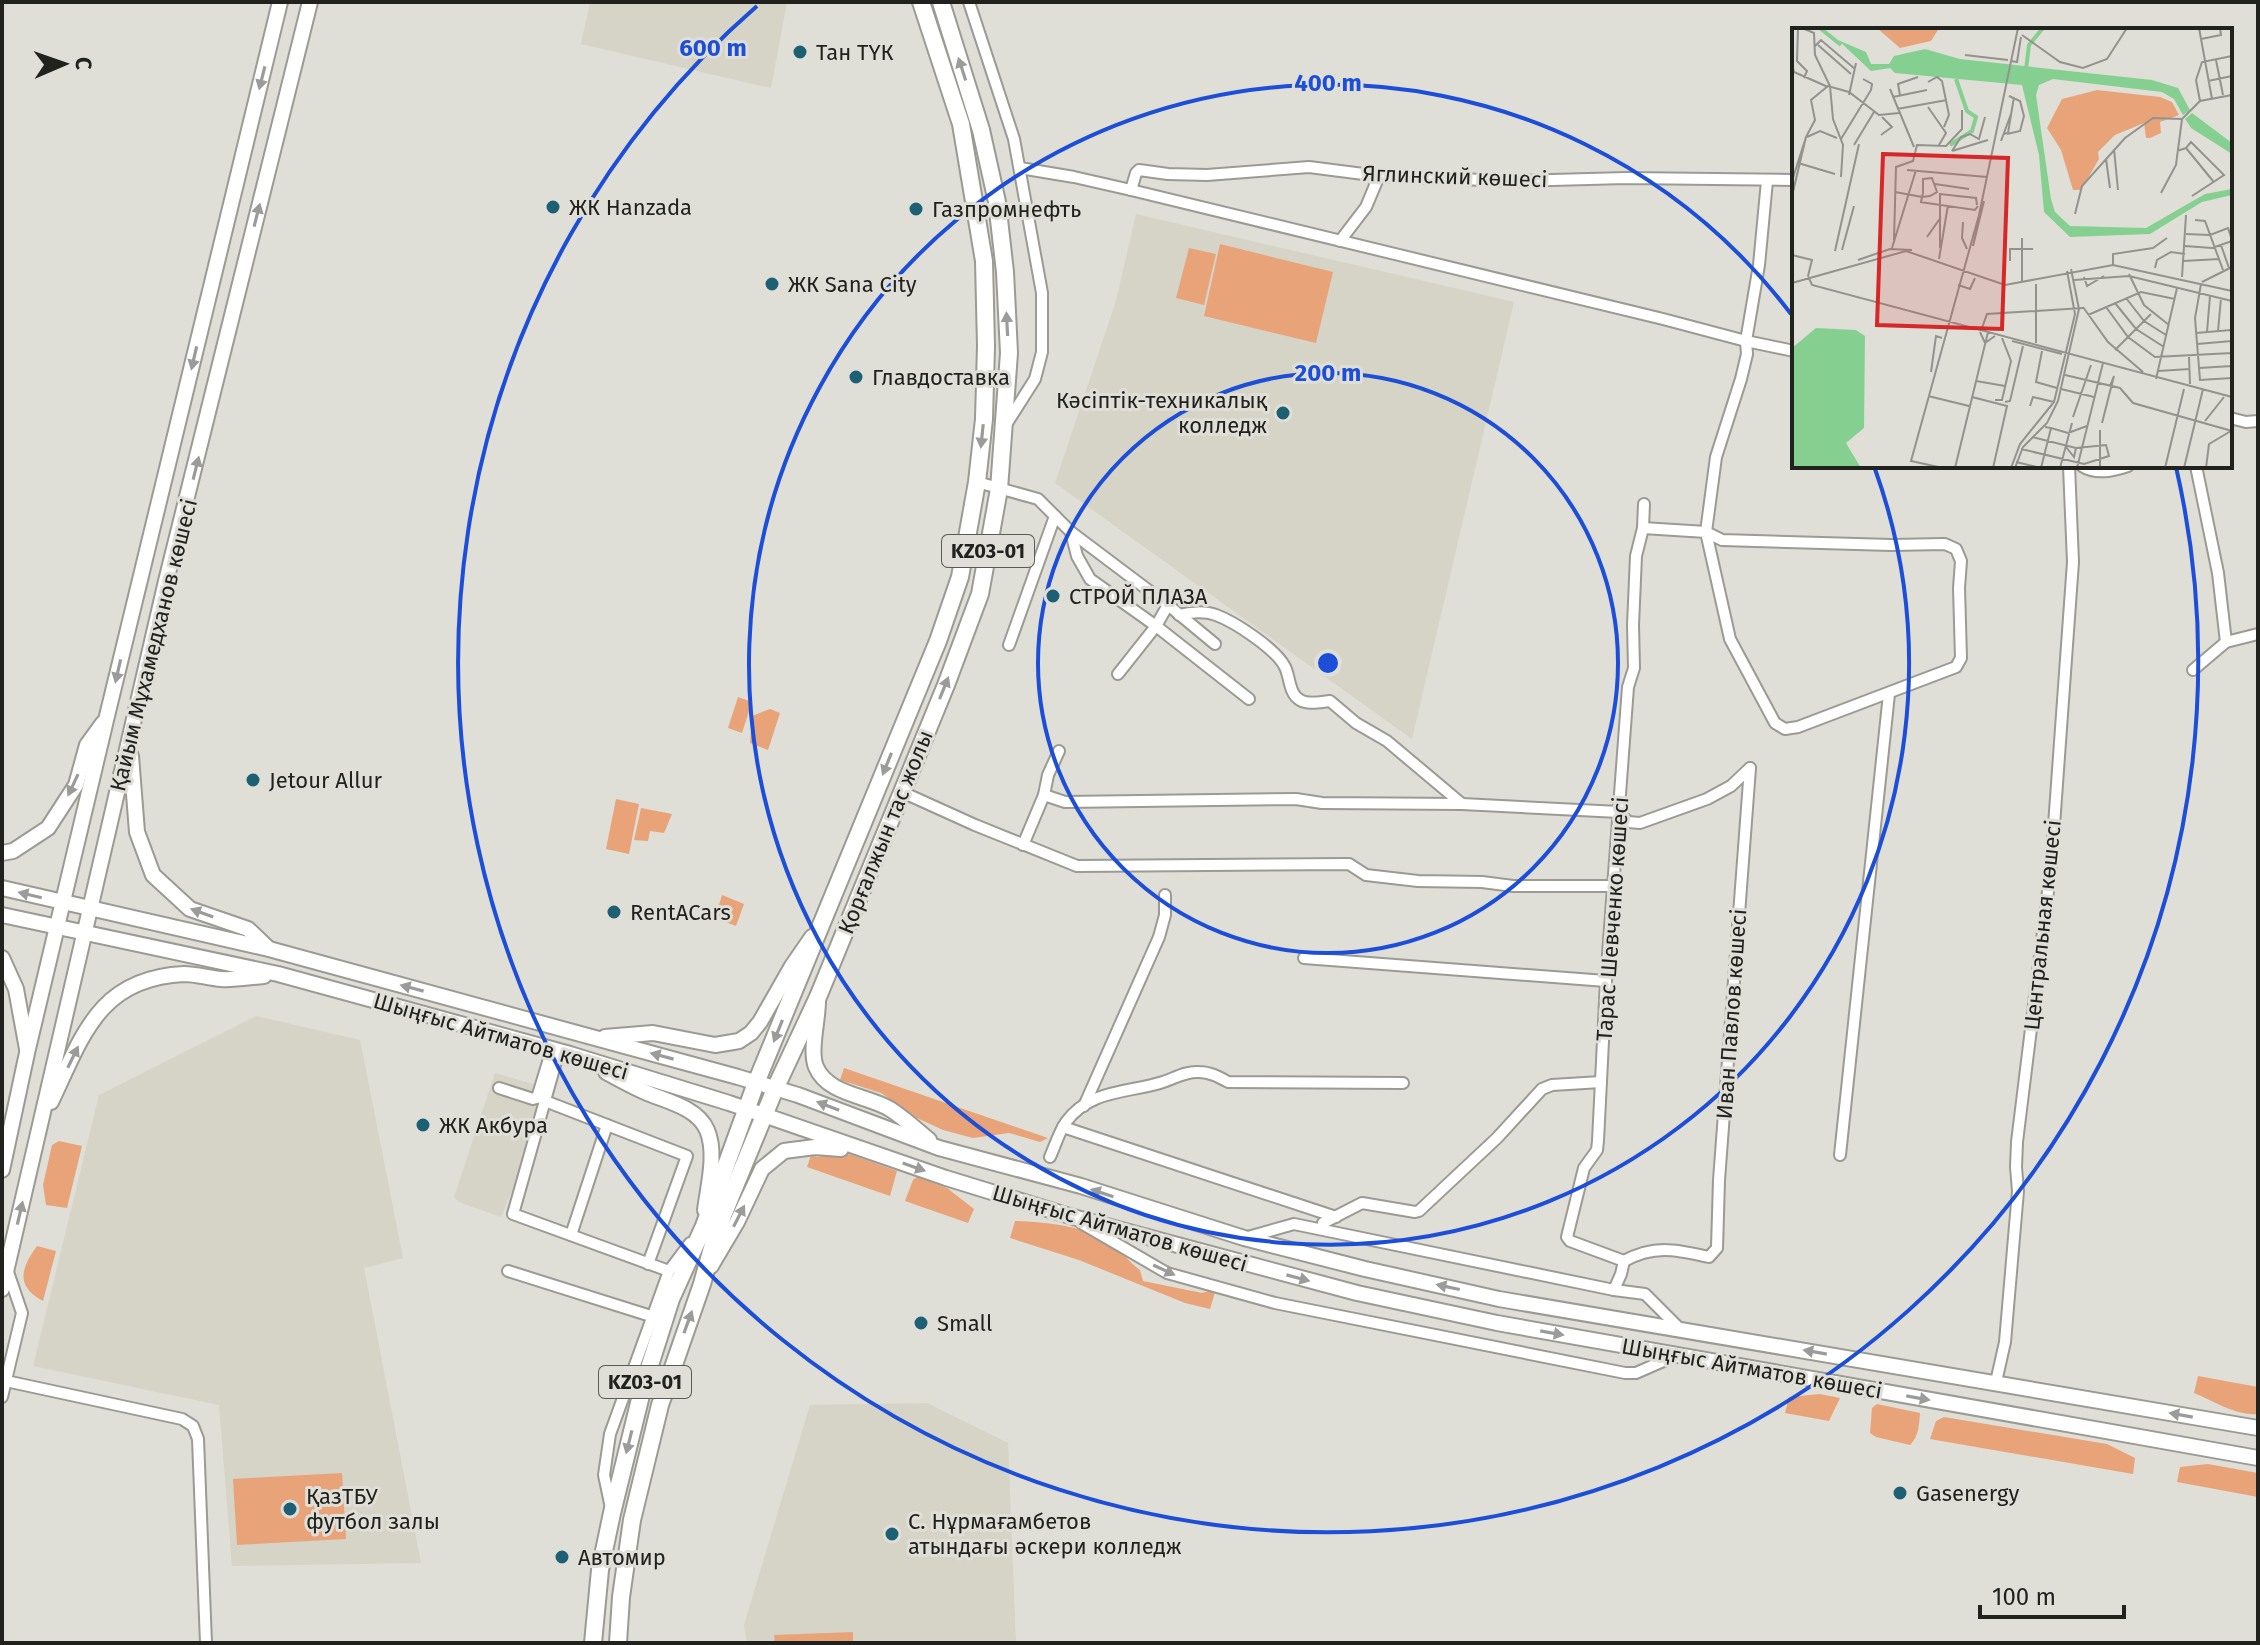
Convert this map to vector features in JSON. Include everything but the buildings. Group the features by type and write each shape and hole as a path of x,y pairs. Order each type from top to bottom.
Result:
{"main road":[{"name":"Қайым Мұхамедханов көшесі","path":"2,1170 107,716 280,2"},
{"name":"Қайым Мұхамедханов көшесі","path":"2,1289 166,581 310,2"},
{"name":"Қорғалжын тас жолы","path":"593,1643 600,1570 612,1512 643,1387 666,1313 704,1226 756,1083 938,641 960,577 977,482 984,419 984,261 961,124 921,2"},
{"name":"Қорғалжын тас жолы","path":"618,1643 632,1520 662,1393 702,1284 717,1230 775,1089 818,997 980,594 999,489 1004,428 1009,353 1005,272 997,202 981,130 941,2"},
{"path":"207,306 234,313"},
{"path":"2,853 13,851 48,828 76,785 87,745 107,716"},
{"path":"131,734 137,832 153,875 190,909 248,929 269,949"},
{"name":"Шыңғыс Айтматов көшесі","path":"2,888 269,949 595,1037 798,1095 939,1148 1081,1186 1244,1238 1365,1269 1499,1299 2258,1428"},
{"name":"Шыңғыс Айтматов көшесі","path":"2,915 278,974 560,1051 1073,1217 1357,1293 1497,1323 2258,1458"},
{"path":"595,1037 653,1033 715,1045 739,1041 760,1022 792,966 821,924"},
{"path":"2,958 16,989 27,1053"},
{"path":"39,1128 92,1020 112,997 150,978 187,974 225,979 278,974"},
{"path":"818,997 814,1053 816,1067 825,1079 834,1087 889,1108 939,1148"},
{"path":"560,1051 675,1103 695,1115 707,1128 710,1161 704,1226"},
{"path":"702,1284 762,1169 773,1159 784,1151 815,1147 877,1155"}],"street":[{"path":"969,2 1014,139 1042,293 1042,352 1035,379 1004,428"},
{"name":"Яглинский көшесі","path":"1131,190 1139,170 1207,175 1309,167 1379,176 1511,181 1626,178 1792,180"},
{"path":"1020,168 1131,190 1792,351"},
{"path":"1340,241 1366,207 1379,176"},
{"path":"1643,528 1706,532 1722,540 1733,541 1945,544 1956,549 1961,561 1961,658 1956,667 1798,727 1785,729 1775,723 1730,639 1706,532 1716,457 1747,354 1746,341 1759,265 1767,181"},
{"path":"2232,418 2258,421"},
{"name":"Центральная көшесі","path":"1996,1382 2005,1342 2017,1206 2017,1142 2051,867 2073,562 2069,468"},
{"path":"2084,468 2109,472 2122,468"},
{"path":"2196,468 2218,573 2226,642"},
{"path":"977,482 1038,499 1071,532 1215,644"},
{"name":"Тарас Шевченко көшесі","path":"1624,1261 1570,1241 1567,1237 1584,1168 1597,1150 1628,687 1634,668 1636,556 1643,528 1644,504"},
{"path":"1009,645 1055,516"},
{"path":"1071,532 1077,556 1090,579 1249,699"},
{"path":"1118,674 1156,626 1168,605"},
{"path":"1179,615 1190,612 1214,614 1236,626 1273,651 1285,666 1295,697 1311,703 1330,701 1356,723 1387,741 1462,804"},
{"path":"2193,670 2226,642 2258,634"},
{"path":"1840,1155 1889,694"},
{"path":"1023,845 1059,751"},
{"name":"Иван Павлов көшесі","path":"1619,812 1628,822 1640,823 1707,799 1731,786 1750,768 1719,1180 1717,1248 1709,1257 1660,1249 1636,1254 1624,1261"},
{"path":"902,792 1077,866 1349,864 1366,875 1418,881 1513,886 1613,886"},
{"path":"1044,795 1065,802 1296,799 1322,803 1462,804 1619,812"},
{"path":"1084,1106 1159,937 1165,915 1165,895"},
{"path":"1304,958 1606,981"},
{"path":"499,1088 537,1098 560,1051"},
{"path":"560,1051 513,1214 669,1271"},
{"path":"1050,1157 1067,1121 1084,1106 1107,1093 1160,1083 1186,1073 1213,1075 1228,1082 1403,1083"},
{"path":"1323,1223 1362,1203 1419,1211 1497,1138 1542,1089 1552,1085 1601,1082"},
{"path":"545,1101 687,1156 648,1264"},
{"path":"571,1235 607,1125"},
{"path":"1063,1127 1336,1217"},
{"path":"1073,1217 1167,1273 1275,1303 1625,1373 1636,1373 1677,1355"},
{"path":"1244,1238 1294,1224 1645,1294 1680,1329"},
{"path":"612,1512 604,1475 610,1434 669,1271 704,1226"},
{"path":"1614,1290 1624,1261"},
{"path":"2,1397 22,1313 7,1269"},
{"path":"508,1271 654,1317"},
{"path":"6,1381 182,1419 193,1426 198,1439 206,1643"}],"shaded area":[{"path":"590,2 787,2 771,88 581,44"},
{"name":"Кәсіптік-техникалық колледж","path":"1136,214 1514,302 1412,739 1055,483 1116,301"},
{"path":"1220,244 1333,272 1316,343 1204,316"},
{"path":"1189,248 1216,254 1204,305 1176,298"},
{"path":"738,697 752,702 742,733 728,728"},
{"path":"770,709 780,713 768,750 750,743 752,716"},
{"path":"616,799 639,804 629,854 606,849"},
{"path":"641,808 672,814 664,833 650,831 648,841 634,840"},
{"path":"722,895 744,904 736,926 715,918"},
{"path":"256,1016 360,1040 403,1258 364,1268 421,1563 232,1566 219,1405 33,1366 99,1095"},
{"path":"844,1068 1048,1138 1040,1142 1009,1133 973,1138 943,1130 917,1118 881,1093 840,1080"},
{"path":"495,1073 554,1090 501,1217 459,1202 454,1197"},
{"path":"59,1141 82,1146 67,1208 46,1205 43,1185 52,1145"},
{"path":"838,1152 897,1171 890,1196 807,1167 811,1155 817,1157"},
{"path":"917,1177 947,1188 974,1209 968,1223 905,1201"},
{"path":"1015,1221 1066,1226 1103,1238 1140,1270 1143,1281 1202,1293 1216,1289 1210,1309 1185,1303 1079,1260 1010,1238"},
{"path":"37,1246 56,1251 43,1301 28,1289 24,1276 27,1262"},
{"path":"2198,1376 2258,1387 2258,1414 2233,1410 2194,1393"},
{"path":"1820,1394 1840,1398 1829,1421 1785,1413 1789,1397"},
{"name":"С. Нұрмағамбетов атындағы әскери колледж","path":"927,1403 1008,1443 1016,1643 747,1643 744,1625 810,1405"},
{"path":"1877,1404 1920,1413 1917,1434 1910,1445 1870,1433 1872,1408"},
{"path":"1944,1417 2107,1444 2135,1458 2133,1474 1930,1439 1936,1421"},
{"path":"2208,1464 2258,1473 2258,1497 2177,1482 2180,1467"},
{"name":"ҚазТБУ футбол залы","path":"342,1473 346,1539 237,1545 233,1479"},
{"path":"853,1632 853,1643 775,1643 774,1635"}],"place":[{"name":"Тан ТҮК","path":"800,52"},
{"name":"ЖК Hanzada","path":"553,207"},
{"name":"Газпромнефть","path":"916,209"},
{"name":"ЖК Sana City","path":"772,284"},
{"name":"Главдоставка","path":"856,377"},
{"name":"Кәсіптік-техникалық колледж","path":"1283,413"},
{"name":"СТРОЙ ПЛАЗА","path":"1053,596"},
{"name":"Jetour Allur","path":"253,780"},
{"name":"RentACars","path":"614,912"},
{"name":"ЖК Акбура","path":"423,1125"},
{"name":"Small","path":"921,1323"},
{"name":"Gasenergy","path":"1900,1493"},
{"name":"ҚазТБУ футбол залы","path":"290,1509"},
{"name":"С. Нұрмағамбетов атындағы әскери колледж","path":"892,1534"},
{"name":"Автомир","path":"562,1557"}]}
